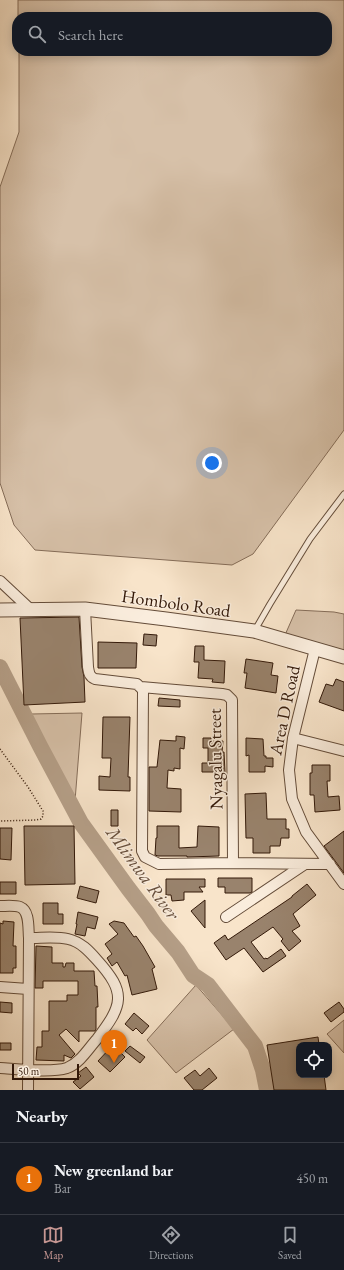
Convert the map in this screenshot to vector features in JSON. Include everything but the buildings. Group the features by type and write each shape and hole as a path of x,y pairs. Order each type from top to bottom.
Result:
{"street":[{"path":"0,581 31,610"},
{"name":"Hombolo Road","path":"0,610 85,609 254,631 344,657"},
{"name":"Nyagalu Street","path":"85,609 88,667 91,677 95,679 137,684 141,687 222,694 227,695 232,700 233,863"},
{"name":"Area D Road","path":"315,649 293,738 289,770 292,799 306,832 344,884"},
{"path":"141,687 144,694 143,854 150,860 159,864 330,864"},
{"path":"293,738 344,751"},
{"path":"226,917 305,864"},
{"path":"0,906 19,907 27,914 29,938 28,1090"},
{"path":"0,1068 57,1070 67,1068 82,1057 110,1022 116,1011 118,1002 117,990 114,981 93,956 79,944 69,939 29,938"},
{"path":"0,987 28,989"}],"lane":[{"path":"254,631 310,539 344,494"}],"path":[{"path":"0,749 43,811 41,819 0,821"}],"shaded area":[{"path":"18,0 344,0 344,430 253,554 232,565 35,550 14,525 0,483 0,187 19,132 19,56 332,56 332,12 18,12"},
{"path":"296,610 344,614 344,651 285,635"},
{"path":"82,713 75,801 31,714"},
{"path":"196,985 234,1029 176,1073 147,1040"},
{"path":"344,1020 344,1053 327,1034"}],"waterway":[{"name":"Mlimwa River","path":"0,667 81,823 156,926 178,952 193,975 208,985 255,1046 263,1070 267,1090"}],"place":[{"name":"New greenland bar","path":"114,1063"}]}
